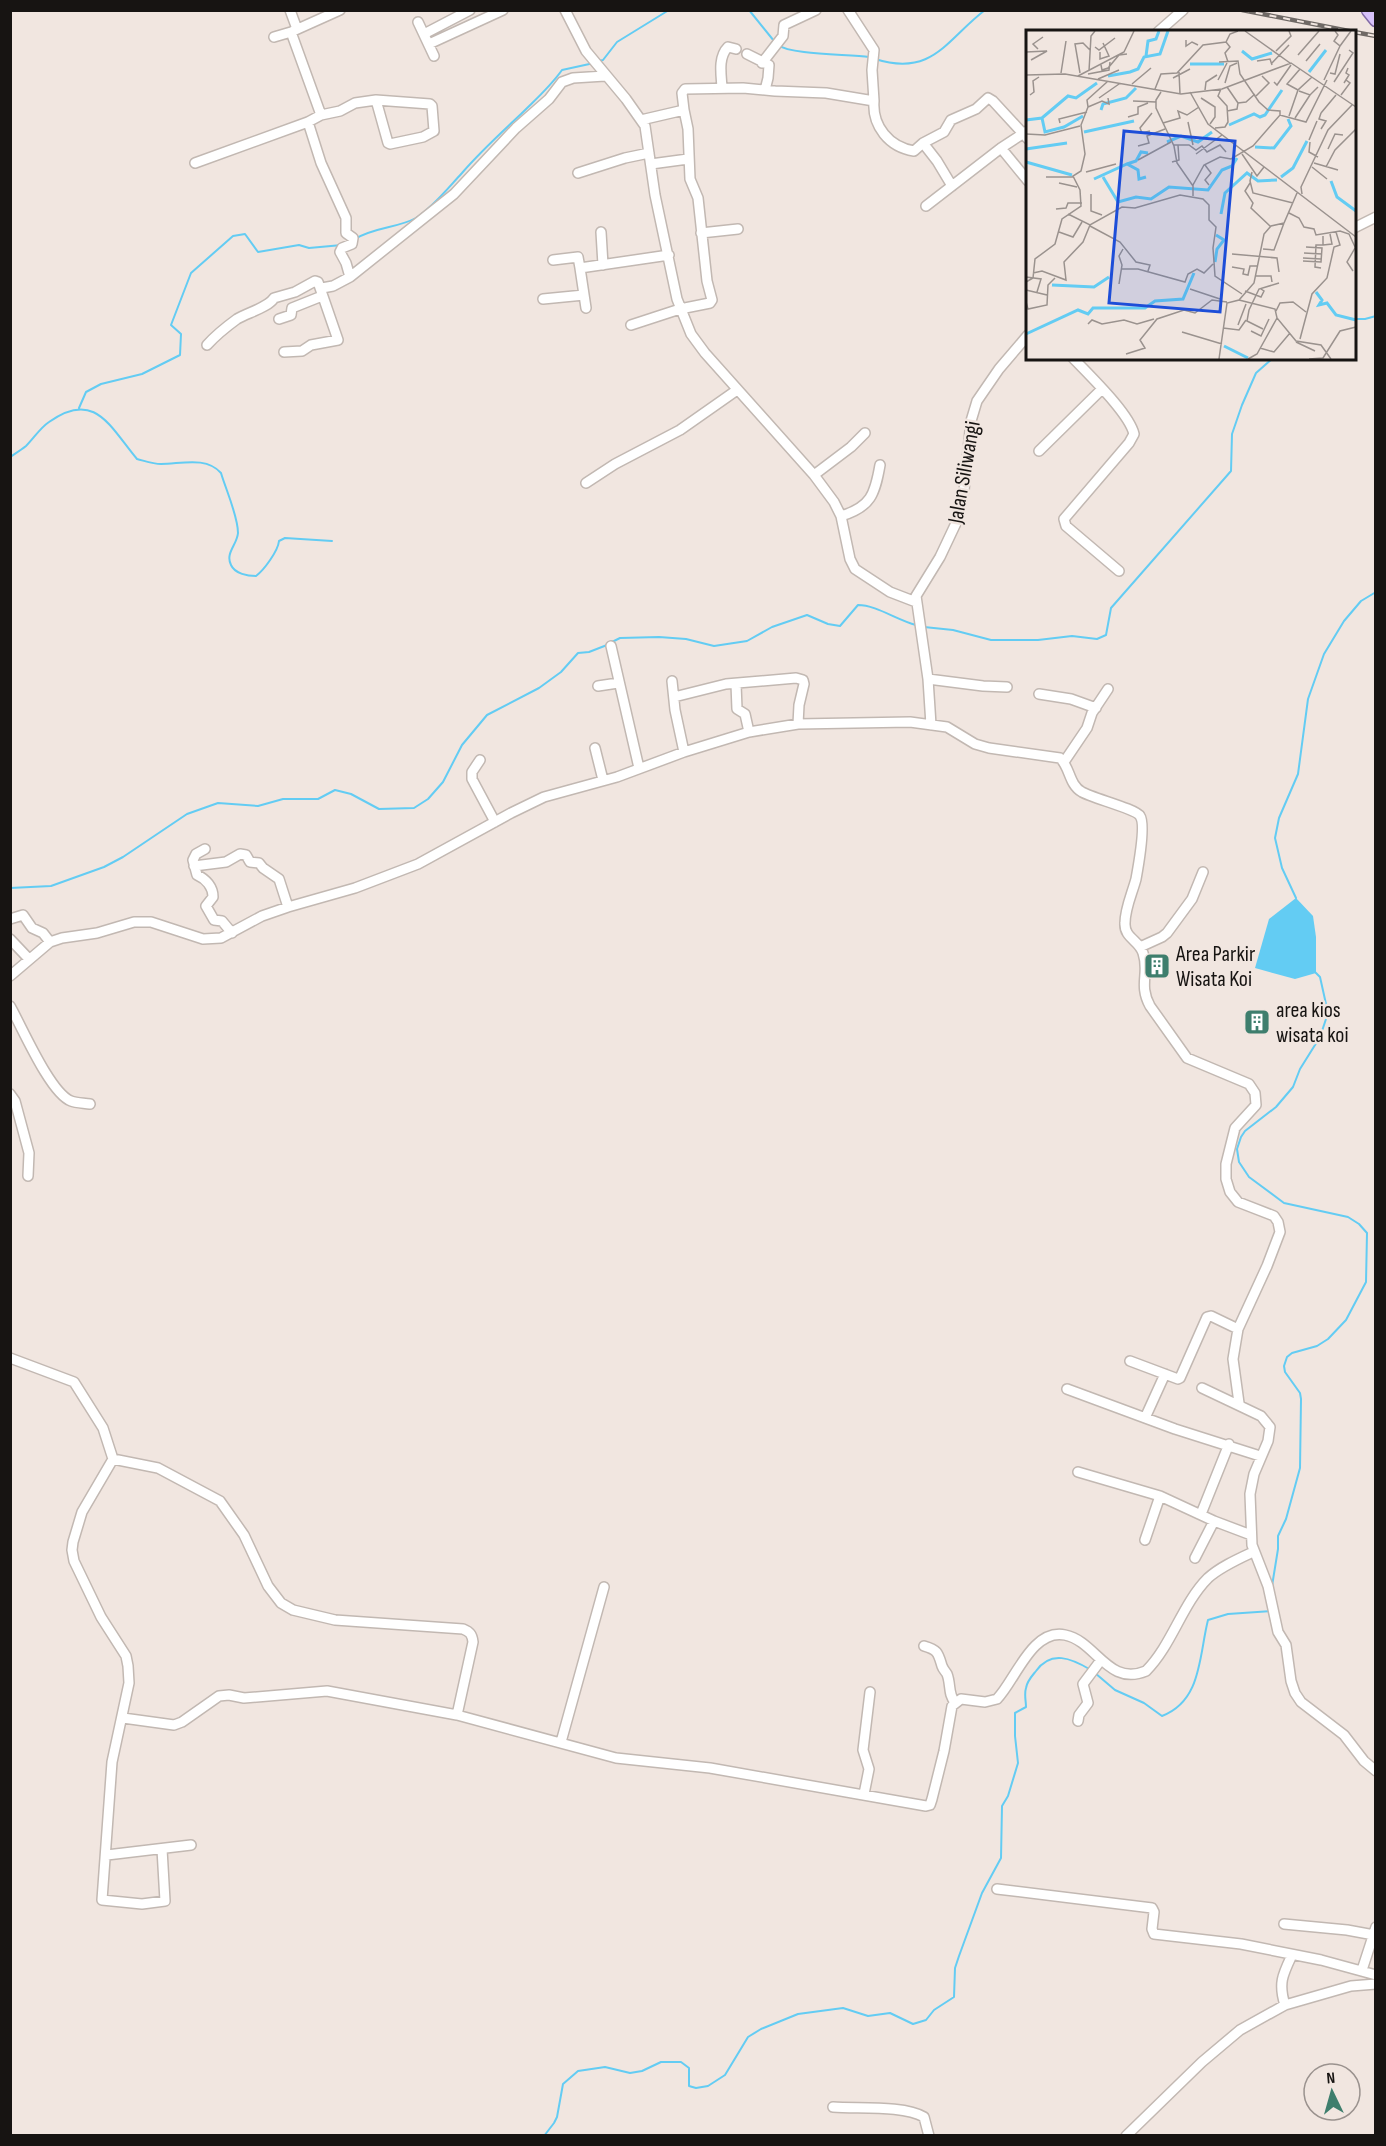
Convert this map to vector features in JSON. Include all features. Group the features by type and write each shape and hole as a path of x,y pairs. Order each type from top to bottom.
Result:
{"main road":[{"path":"1368,10 1376,20"}],"street":[{"path":"290,10 294,30 321,115"},
{"path":"274,37 340,10"},
{"path":"424,34 470,10"},
{"path":"429,44 503,10"},
{"path":"565,10 586,51 642,120 646,129 655,195 674,287 680,309 696,342 814,475 834,502 841,516 850,559 855,569 890,592 916,602 928,679 931,725"},
{"path":"762,63 783,36 784,25 816,10"},
{"path":"848,10 874,50 872,70 874,113 887,138 911,151 917,149 923,143 944,132 951,120 976,109 988,98 993,100 1026,134 1001,148 926,206"},
{"path":"1160,30 1183,10"},
{"path":"418,22 434,56"},
{"path":"722,87 724,51 728,47 736,49"},
{"path":"747,54 768,64 765,90"},
{"path":"279,319 291,315 292,308 350,277 454,194 516,128 549,99 561,82 573,78 605,76"},
{"path":"631,325 680,309 710,303 712,300 698,198 690,179 688,129 682,93 685,89 722,87 826,93 874,101"},
{"path":"195,164 308,122 321,115 340,111 355,103 376,100 431,105 434,132 388,143 376,100"},
{"path":"642,120 684,110"},
{"path":"308,122 321,163 346,218 346,233 353,238 352,244 342,248 340,252 350,277"},
{"path":"923,143 952,186"},
{"path":"1001,148 1026,179"},
{"path":"578,173 625,158 650,153"},
{"path":"651,164 688,159"},
{"path":"1356,227 1376,217"},
{"path":"701,233 738,230"},
{"path":"601,232 603,265"},
{"path":"580,268 669,255"},
{"path":"552,260 578,257 586,308"},
{"path":"207,345 226,327 271,302 274,298 295,292 315,281 318,282 338,340 316,344 302,351 285,352"},
{"path":"543,299 584,295"},
{"name":"Jalan Siliwangi","path":"916,602 919,589 940,557 957,521 964,490 971,421 977,401 999,369 1026,337"},
{"path":"1075,360 1130,423 1134,434 1129,443 1067,513 1064,522 1119,570"},
{"path":"1039,450 1102,389"},
{"path":"586,483 615,464 680,430 737,390"},
{"path":"814,475 852,447 865,433"},
{"path":"841,516 860,509 867,503 877,486 880,465"},
{"path":"611,646 639,768"},
{"path":"674,697 726,684 786,679 803,680 798,723"},
{"path":"928,679 1007,687"},
{"path":"672,681 684,752"},
{"path":"598,686 618,683"},
{"path":"736,684 737,709 745,714 748,732"},
{"path":"1064,762 1087,728 1092,713 1108,689"},
{"path":"1039,694 1071,699 1096,708"},
{"path":"10,976 50,942 142,922 151,922 190,936 210,940 221,938 250,921 288,907 355,888 418,864 544,797 748,732 798,723 892,722 931,725 947,728 975,744 989,748 1055,756 1064,762 1078,790 1109,804 1136,812 1141,817 1138,864 1125,922 1126,933 1140,947 1144,956 1145,997 1182,1052 1196,1062 1249,1084 1255,1093 1256,1105 1235,1128 1226,1164 1226,1179 1230,1192 1238,1202 1274,1216 1280,1232 1238,1329 1233,1359 1240,1406"},
{"path":"595,748 603,780"},
{"path":"480,760 472,772 472,779 495,822"},
{"path":"205,849 194,856 194,866 197,875 205,879 213,894 206,905 214,920 222,921 232,933"},
{"path":"194,866 226,862 240,854 246,855 250,862 259,863 279,879 288,907"},
{"path":"1140,947 1167,933 1192,899 1203,872"},
{"path":"10,919 23,915 32,928 43,933 50,942"},
{"path":"10,939 29,959"},
{"path":"10,1006 41,1066 58,1090 69,1100 90,1104"},
{"path":"10,1094 15,1101 29,1153 27,1176"},
{"path":"1130,1361 1180,1378 1208,1317 1211,1316 1238,1329"},
{"path":"10,1358 74,1382 102,1428 113,1459 82,1512 72,1550 74,1561 100,1617 127,1658 129,1683 112,1762 102,1900 164,1902 162,1849"},
{"path":"1145,1418 1165,1374"},
{"path":"1202,1388 1261,1416 1270,1427 1268,1441 1260,1456 1250,1494 1251,1535 1253,1552 1268,1586 1278,1632 1286,1645 1294,1693 1312,1712 1344,1735 1364,1761 1376,1771"},
{"path":"1068,1389 1175,1429 1260,1456"},
{"path":"1201,1514 1228,1444"},
{"path":"113,1459 158,1468 220,1501 244,1534 267,1586 281,1604 293,1610 334,1620 463,1629 470,1632 474,1642 457,1715"},
{"path":"1078,1472 1160,1496 1251,1535"},
{"path":"1145,1540 1160,1496"},
{"path":"1195,1558 1214,1521"},
{"path":"123,1718 174,1725 182,1722 219,1696 244,1698 319,1691 457,1715 632,1761 710,1768 864,1794 920,1806 930,1805 944,1751 950,1710 955,1702 961,1699 985,1702 997,1699 1028,1654 1050,1637 1069,1636 1124,1675 1146,1671 1197,1591 1209,1577 1253,1552"},
{"path":"561,1742 604,1587"},
{"path":"924,1646 935,1649 939,1653 948,1679 951,1697 955,1702"},
{"path":"1078,1721 1079,1715 1088,1703 1083,1684 1101,1660"},
{"path":"864,1794 869,1769 862,1750 870,1692"},
{"path":"106,1855 191,1845"},
{"path":"997,1889 1152,1908 1154,1909 1152,1929 1154,1934 1241,1944 1376,1975"},
{"path":"1284,1924 1375,1931 1362,1970"},
{"path":"1285,2005 1280,1990 1281,1982 1292,1955"},
{"path":"1126,2136 1202,2062 1240,2030 1285,2005 1351,1986 1376,1984"},
{"path":"833,2107 917,2113 924,2117 929,2136"}],"water":[{"path":"1296,898 1313,916 1316,937 1316,973 1295,979 1255,968 1269,919"}],"waterway":[{"path":"599,61 603,60 617,42 669,10"},
{"path":"749,10 774,41"},
{"path":"875,59 895,63 911,63 925,59 937,53 985,10"},
{"path":"778,45 795,51 869,57"},
{"path":"355,239 370,232 402,224 422,214 483,150 543,93 562,70 594,63"},
{"path":"79,408 86,392 101,384 142,374 180,355 181,334 171,325 191,273 233,236 245,234 258,252 299,245 309,248 342,245"},
{"path":"1356,319 1376,316"},
{"path":"924,627 953,630 991,640 1038,640 1072,636 1097,639 1106,635 1111,608 1231,471 1232,434 1242,405 1256,373 1271,360"},
{"path":"10,457 26,446 46,424 65,413 78,409 90,411 100,416 109,425 137,459 158,464 193,462 208,464 221,473 234,511 238,533 229,557 231,565 239,572 256,576 270,560 279,541 285,538 332,541"},
{"path":"1296,898 1282,868 1275,838 1279,818 1298,774 1308,699 1324,654 1344,621 1361,601 1376,592"},
{"path":"612,642 620,638 659,637 686,639 714,646 747,641 772,627 807,615 828,624 840,626 858,605 872,607 916,625"},
{"path":"10,888 51,886 104,867 187,814 218,803 258,806 283,799 318,799 335,790 351,794 379,809 414,808 428,799 443,782 462,745 487,715 539,688 561,672 578,653 589,652 607,645"},
{"path":"1272,1586 1278,1536 1286,1519 1300,1468 1301,1399 1300,1393 1285,1372 1284,1366 1287,1357 1292,1353 1317,1346 1328,1339 1346,1320 1366,1282 1367,1233 1359,1224 1348,1217 1284,1203 1249,1177 1239,1162 1237,1149 1241,1137 1245,1131 1276,1107 1293,1087 1300,1069 1320,1037 1328,1013 1320,977 1315,972"},
{"path":"1095,1673 1115,1690 1144,1703 1162,1716 1185,1700 1192,1688 1197,1676 1208,1620 1228,1614 1272,1611"},
{"path":"544,2136 557,2117 563,2084 578,2071 605,2067 630,2073 642,2071 661,2062 681,2062 689,2068 689,2086 696,2088 708,2086 725,2075 748,2037 761,2029 798,2014 843,2008 868,2016 890,2013 913,2024 926,2020 934,2010 954,1997 955,1968 959,1956 982,1893 1001,1858 1002,1806 1008,1796 1018,1763 1015,1713 1026,1707 1027,1683 1042,1664 1055,1658 1076,1662 1091,1670"}],"railway":[{"path":"1242,10 1344,30"},
{"path":"1356,32 1376,36"}],"place":[{"name":"Area Parkir Wisata Koi","path":"1157,966"},
{"name":"area kios wisata koi","path":"1257,1022"}]}
